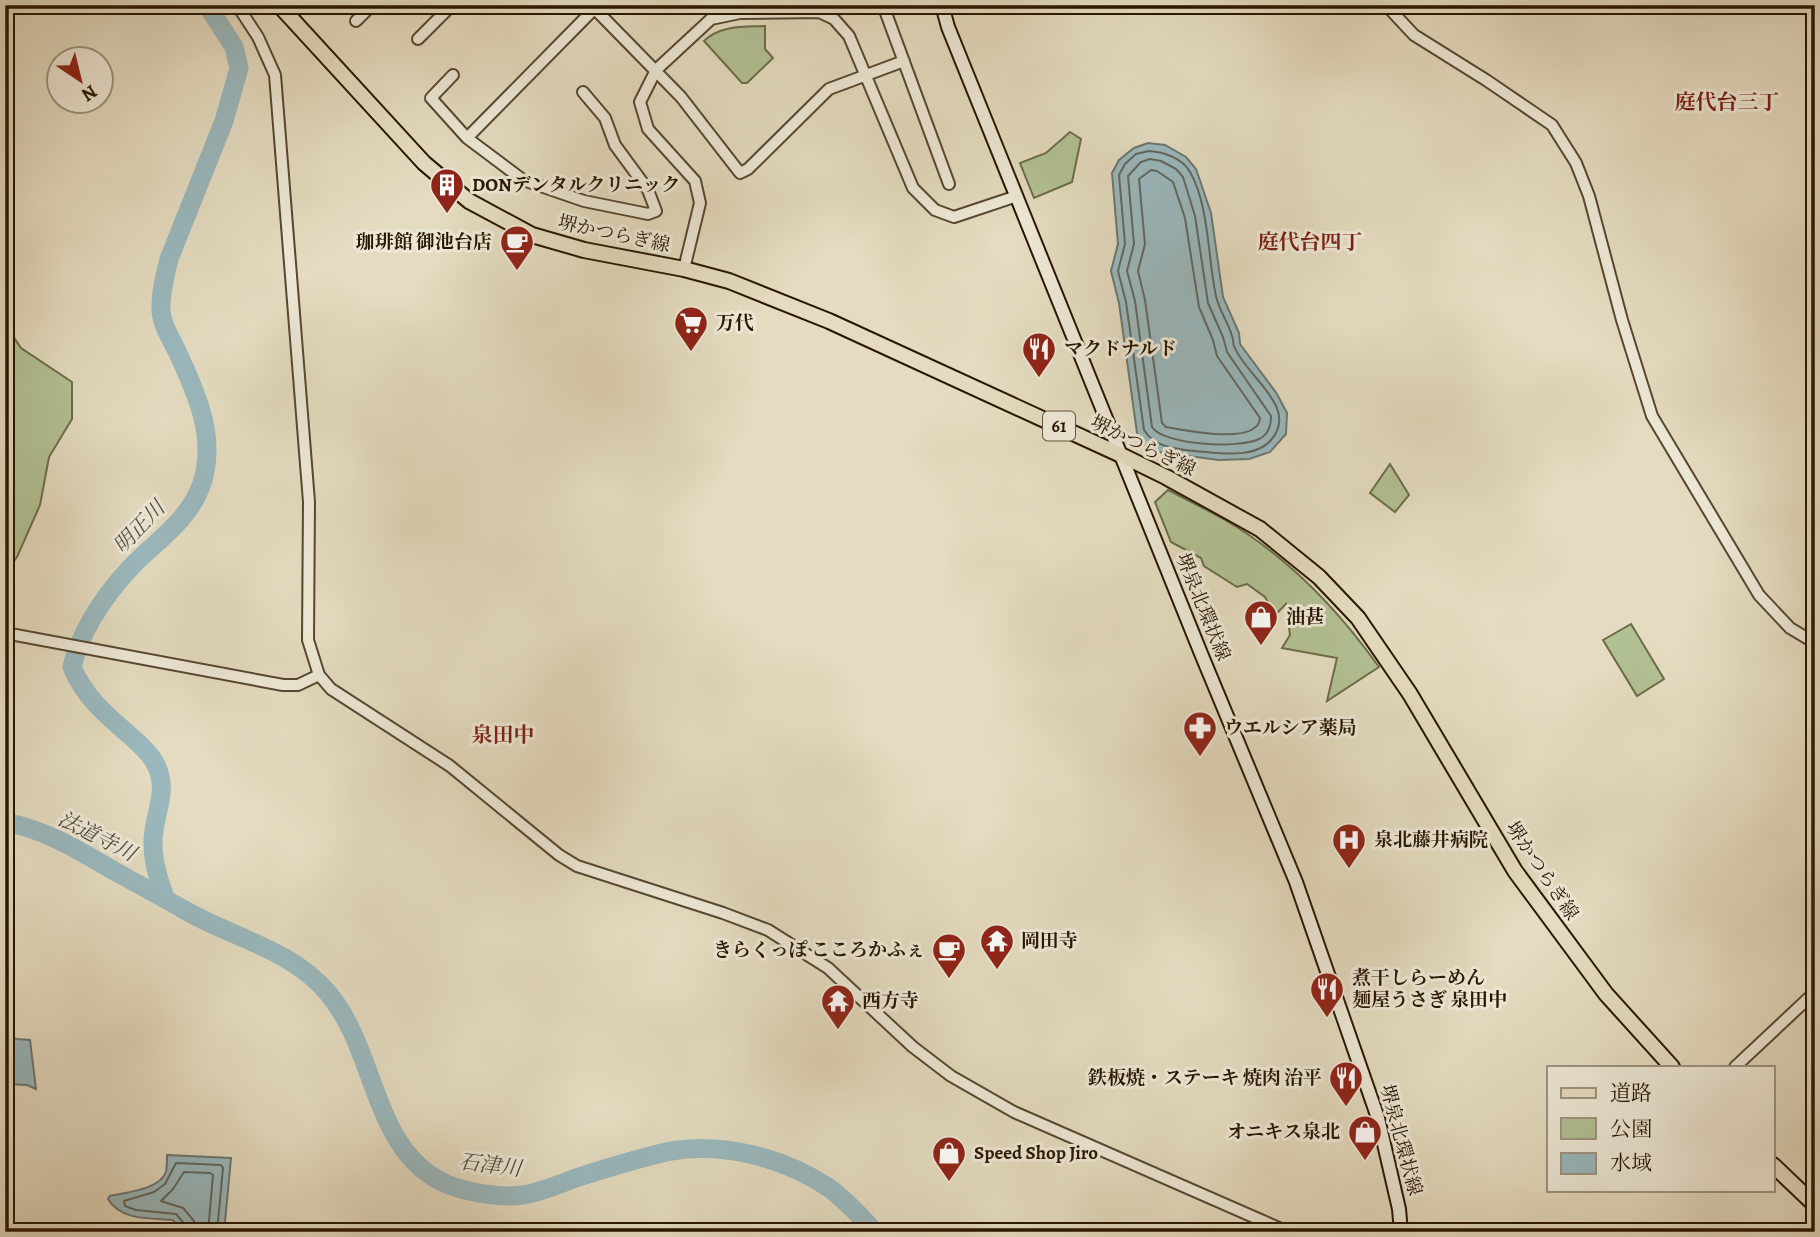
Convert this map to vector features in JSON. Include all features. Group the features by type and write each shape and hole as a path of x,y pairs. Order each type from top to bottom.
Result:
{"main road":[{"name":"堺かつらぎ線","path":"279,5 424,163 470,201 532,235 583,250 684,269 729,281 829,321 1121,455 1260,529 1319,577 1358,618 1410,694 1515,871 1606,995 1671,1066"},
{"name":"堺泉北環状線","path":"942,5 948,27 1296,882 1378,1118 1399,1209 1401,1232"},
{"path":"1774,1166 1815,1205"}],"street":[{"path":"237,5 258,37 275,75 309,502 308,640 319,675 331,689 450,765 559,855 577,866 768,930 828,968 913,1046 951,1076 1014,1112 1288,1232"},
{"path":"356,21 372,5"},
{"path":"418,39 452,5"},
{"path":"883,5 949,184"},
{"path":"1386,5 1414,35 1552,124 1576,163 1589,196 1622,320 1652,416 1759,595 1790,628 1815,643"},
{"path":"467,138 595,7 656,70 712,134 740,173 748,169 830,89 904,61"},
{"path":"684,269 699,203 695,181 648,129 640,102 656,70 711,19 740,13 819,12 834,19 849,36 913,188 935,210 954,217 1017,196"},
{"path":"453,75 430,98 467,138 523,180 584,201 648,214 656,211 648,190 615,145 605,118 583,92"},
{"path":"10,634 284,685 298,685 319,675"},
{"path":"1736,1066 1815,992"}],"green space":[{"path":"765,26 765,49 773,58 747,83 742,83 704,41 725,29"},
{"path":"1070,132 1081,139 1072,182 1034,198 1020,163 1046,153"},
{"path":"5,324 21,348 72,382 72,419 49,457 40,505 17,557 5,573"},
{"path":"1390,464 1409,495 1395,512 1370,493"},
{"path":"1168,490 1248,534 1290,567 1346,624 1379,667 1327,701 1337,658 1282,648 1290,635 1286,604 1275,615 1265,597 1247,584 1237,587 1204,566 1201,558 1171,542 1155,502"},
{"path":"1631,624 1664,679 1637,696 1603,640"}],"water":[{"path":"1148,143 1165,145 1186,157 1196,169 1211,213 1223,297 1239,333 1240,344 1277,394 1287,413 1286,434 1270,452 1249,459 1219,460 1158,452 1145,446 1137,433 1119,303 1111,271 1118,244 1112,173 1119,160 1134,148"},
{"path":"5,1035 30,1040 36,1089 27,1085 5,1084"},
{"path":"167,1155 231,1158 224,1232 181,1232 173,1220 128,1215 108,1199 110,1196 157,1183 166,1172"}],"waterway":[{"name":"明正川","path":"165,897 153,851 153,834 161,795 160,775 156,765 143,748 95,703 82,687 72,667 81,640 103,601 131,567 181,519 197,496 206,466 206,432 202,415 191,382 165,327 161,305 169,259 224,121 239,68 234,47 207,5"},
{"name":"石津川","path":"5,822 35,830 63,842 200,918 277,954 313,978 328,993 344,1017 378,1100 405,1150 424,1170 449,1185 486,1194 523,1195 666,1152 687,1149 729,1150 771,1160 811,1177 841,1198 875,1232"}],"place":[{"name":"DONデンタルクリニック","path":"447,215"},
{"name":"珈琲館 御池台店","path":"517,272"},
{"name":"万代","path":"691,353"},
{"name":"マクドナルド","path":"1039,379"},
{"name":"油甚","path":"1261,647"},
{"name":"ウエルシア薬局","path":"1200,758"},
{"name":"泉北藤井病院","path":"1349,870"},
{"name":"岡田寺","path":"997,971"},
{"name":"きらくっぽ こころかふぇ","path":"949,980"},
{"name":"煮干しらーめん 麺屋うさぎ 泉田中","path":"1327,1019"},
{"name":"西方寺","path":"838,1031"},
{"name":"鉄板焼・ステーキ 焼肉 治平","path":"1346,1108"},
{"name":"オニキス泉北","path":"1365,1162"},
{"name":"Speed Shop Jiro","path":"949,1183"}],"district":[{"name":"庭代台三丁","path":"1727,102"},
{"name":"庭代台四丁","path":"1310,242"},
{"name":"泉田中","path":"503,735"}],"water label":[{"name":"法道寺川","path":"97,836"}]}
